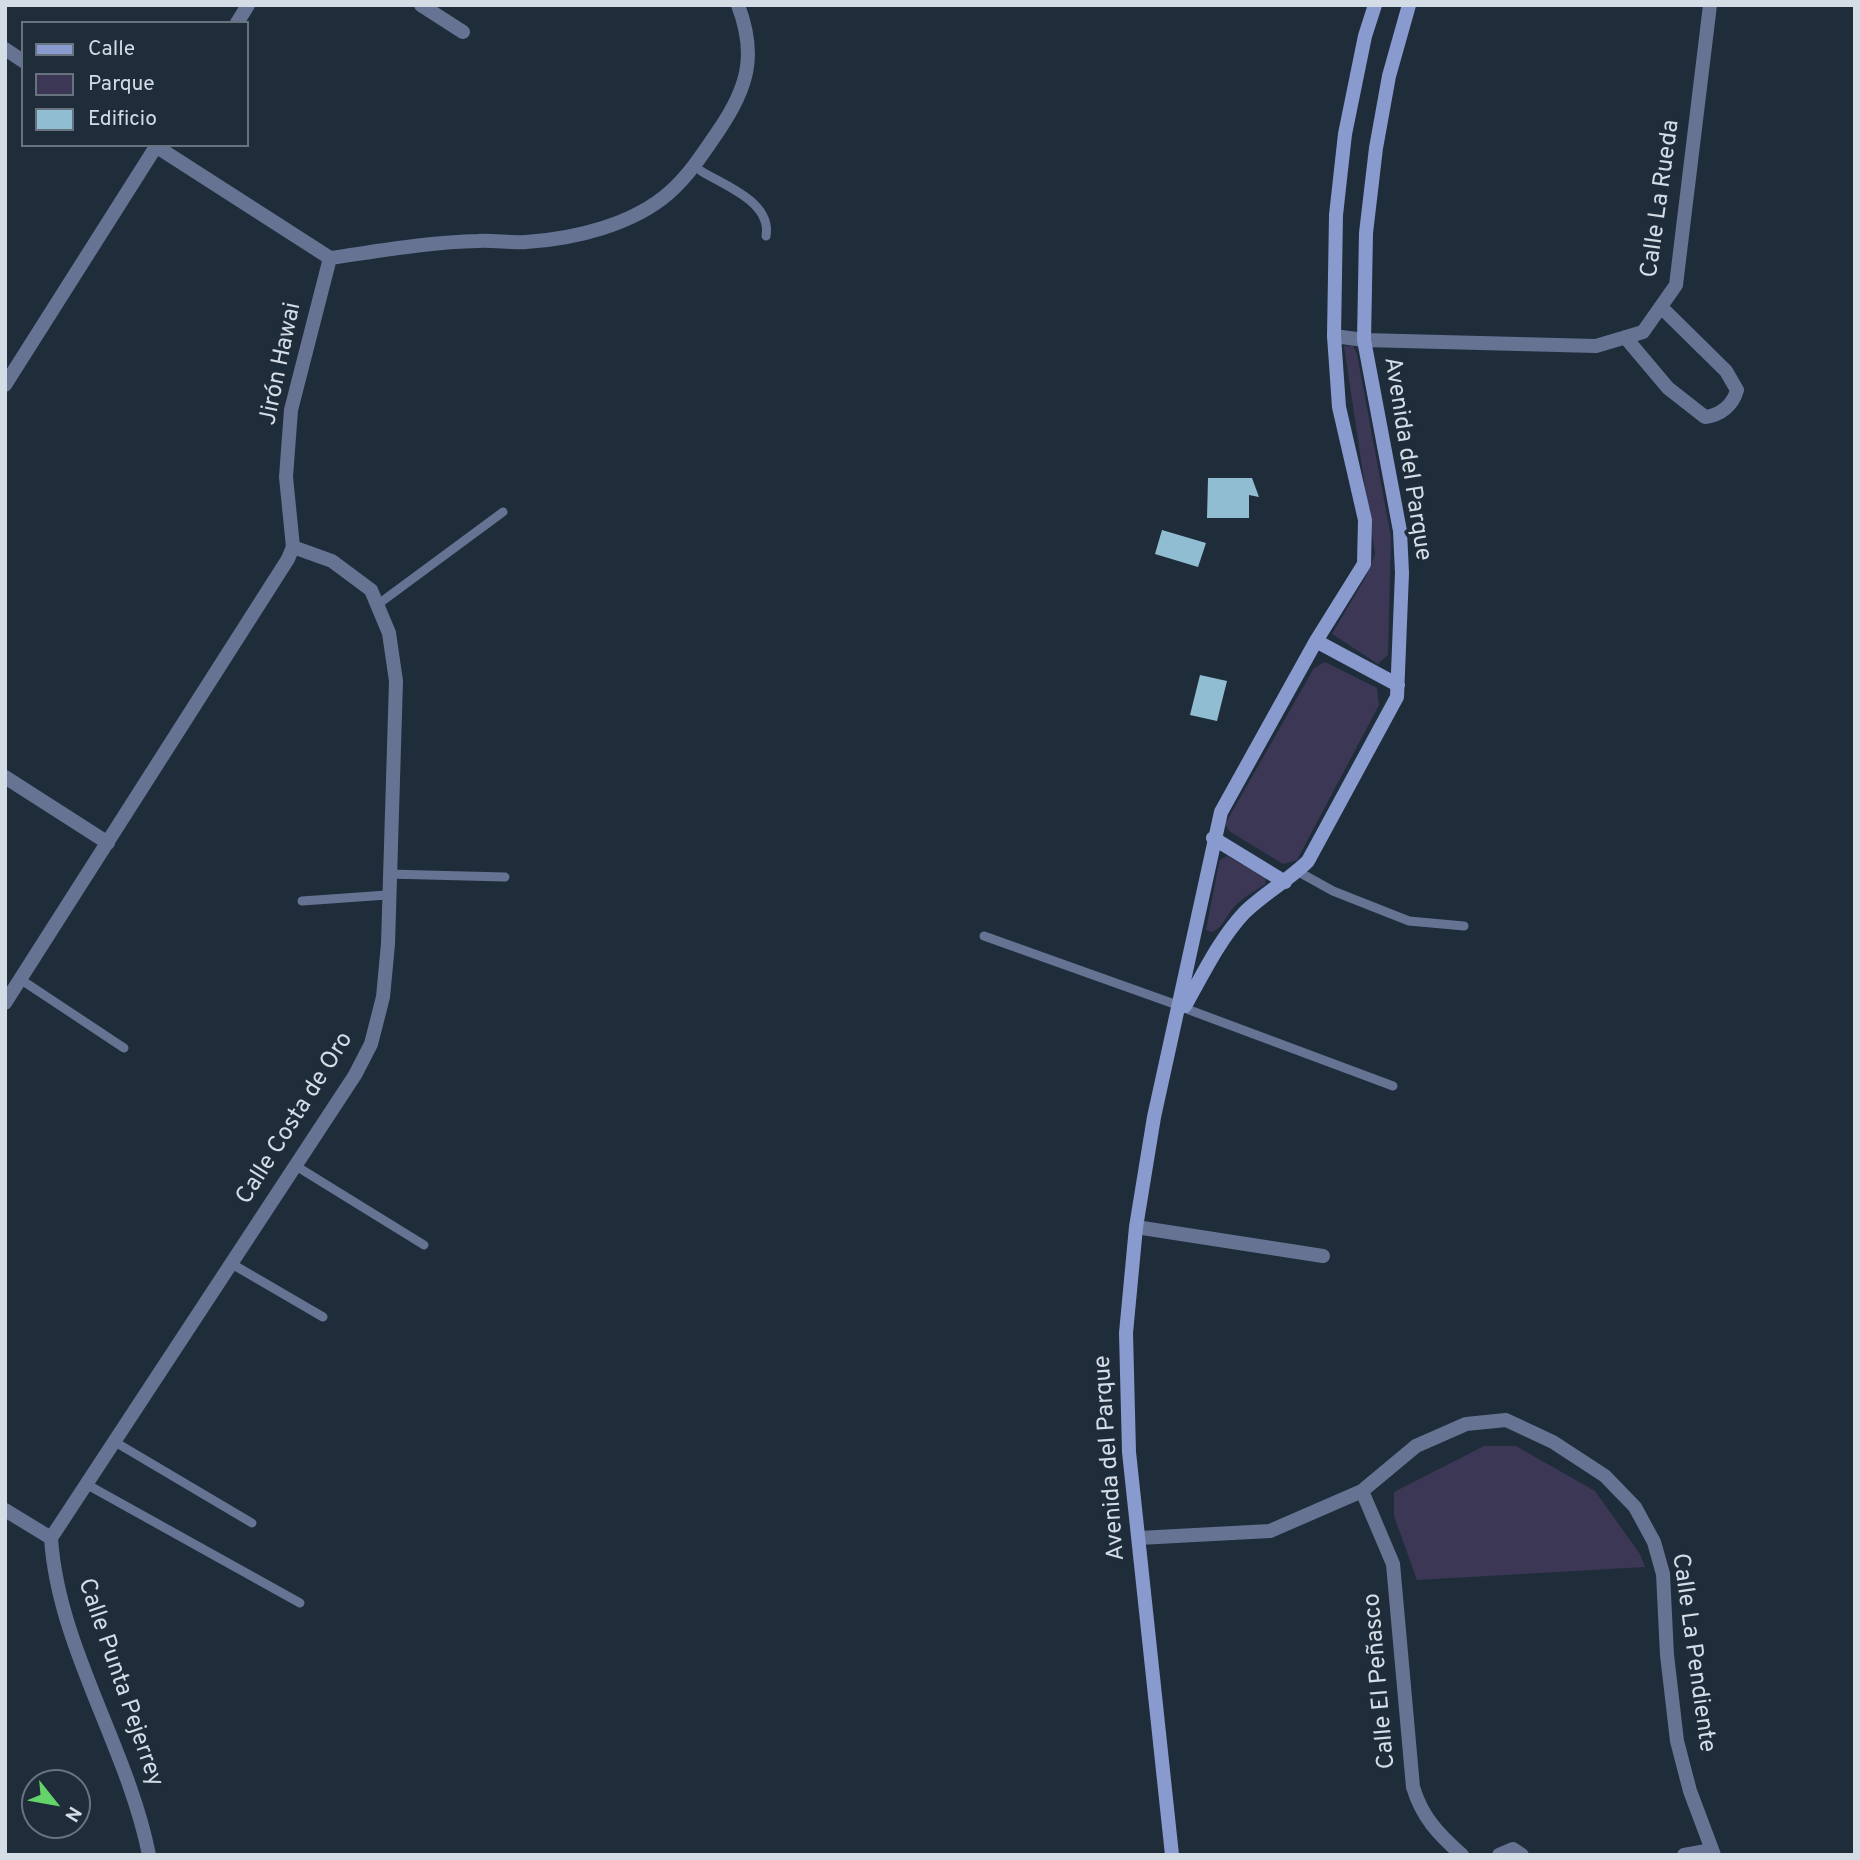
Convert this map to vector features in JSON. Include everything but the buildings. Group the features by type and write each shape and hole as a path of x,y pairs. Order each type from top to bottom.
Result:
{"street":[{"path":"238,21 248,5"},
{"path":"421,5 463,32"},
{"path":"158,147 330,258 477,241 525,242 563,237 641,212 672,191 698,168 741,92 749,67 748,40 738,5"},
{"name":"Avenida del Parque","path":"1172,1855 1129,1452 1126,1333 1136,1227 1154,1117 1181,1011 1213,838 1221,812 1316,641 1364,564 1365,520 1339,407 1334,336 1336,215 1345,134 1365,36 1375,5"},
{"name":"Avenida del Parque","path":"1181,1011 1218,947 1245,912 1308,861 1397,696 1402,573 1400,531 1364,340 1366,233 1376,148 1389,76 1409,5"},
{"name":"Calle La Rueda","path":"1334,336 1364,340 1595,346 1643,332 1676,285 1710,5"},
{"path":"5,49 21,60"},
{"path":"5,385 155,147"},
{"name":"Jirón Hawai","path":"293,547 286,477 291,410 330,258"},
{"path":"1625,337 1668,388 1705,417 1717,416 1734,400 1737,390 1726,371 1661,307"},
{"path":"5,1003 282,571 293,547"},
{"name":"Calle Costa de Oro","path":"51,1538 355,1075 375,1031 386,971 396,681 389,633 371,590 332,561 293,547"},
{"path":"1316,641 1398,685"},
{"path":"5,777 108,843"},
{"path":"1213,838 1285,882"},
{"path":"1136,1227 1323,1256"},
{"name":"Calle La Pendiente","path":"1139,1538 1270,1531 1362,1491 1416,1446 1466,1424 1506,1420 1553,1442 1605,1476 1635,1507 1654,1542 1662,1574 1667,1655 1677,1741 1690,1791 1713,1852"},
{"name":"Calle El Peñasco","path":"1362,1491 1393,1564 1413,1787 1420,1812 1437,1833 1462,1855"},
{"path":"5,1510 51,1538"},
{"name":"Calle Punta Pejerrey","path":"51,1538 53,1562 78,1649 140,1812 149,1855"},
{"path":"1499,1855 1513,1849 1522,1855"},
{"path":"1684,1855 1713,1852"}],"lane":[{"path":"698,168 757,206 766,220 766,236"},
{"path":"377,604 503,512"},
{"path":"1297,871 1333,891 1409,922 1464,926"},
{"path":"388,874 505,877"},
{"path":"302,901 387,895"},
{"path":"984,936 1181,1011 1392,1086"},
{"path":"20,979 124,1048"},
{"path":"296,1166 424,1245"},
{"path":"232,1264 323,1317"},
{"path":"114,1442 252,1523"},
{"path":"86,1484 300,1603"}],"green space":[{"path":"1344,346 1353,346 1357,354 1391,537 1388,655 1378,664 1332,634 1365,578 1375,554"},
{"path":"1325,662 1377,688 1379,705 1297,860 1283,864 1229,831 1225,824 1314,668"},
{"path":"1227,856 1266,878 1265,884 1238,903 1221,926 1212,932 1206,930 1218,868 1220,860"},
{"path":"1484,1446 1516,1446 1595,1491 1640,1554 1645,1567 1417,1580 1394,1516 1394,1492"}]}
